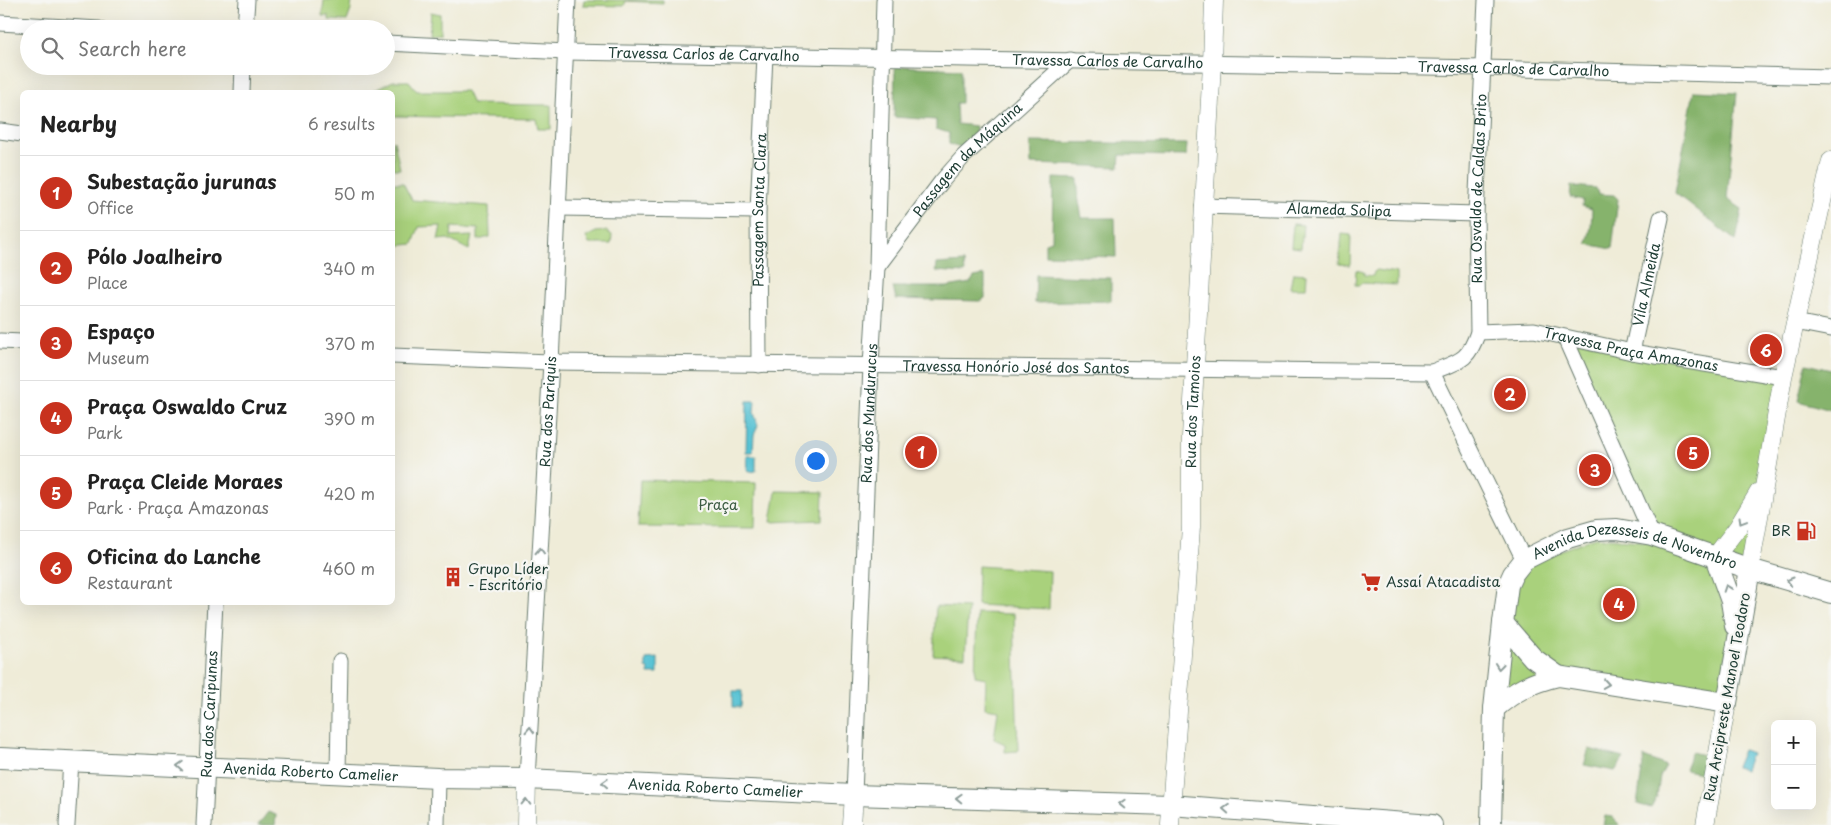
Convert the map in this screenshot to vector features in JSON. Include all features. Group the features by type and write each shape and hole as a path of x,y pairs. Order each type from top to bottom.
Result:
{"main road":[{"name":"Avenida Dezesseis de Novembro","path":"1490,825 1494,708 1503,623 1508,585 1524,560 1568,538 1596,530 1617,529 1652,535 1750,569 1831,593"},
{"path":"1715,557 1732,602 1736,653"},
{"name":"Rua Arcipreste Manoel Teodoro","path":"1727,703 1750,569"},
{"path":"1503,623 1533,658 1558,676"},
{"path":"1494,708 1520,689 1558,676 1727,703"},
{"name":"Avenida Roberto Camelier","path":"0,758 438,778 527,779 854,795 1170,815 1432,825"}],"street":[{"path":"246,20 247,0"},
{"name":"Rua dos Pariquis","path":"526,825 568,0"},
{"name":"Rua dos Mundurucus","path":"852,825 871,365 877,267 884,0"},
{"name":"Rua dos Tamoios","path":"1170,815 1191,527 1190,437 1212,64 1214,0"},
{"name":"Rua Osvaldo de Caldas Brito","path":"1473,348 1478,332 1476,214 1486,0"},
{"path":"0,24 20,25"},
{"name":"Travessa Carlos de Carvalho","path":"395,43 566,52 884,56 1831,77"},
{"name":"Passagem Santa Clara","path":"759,365 758,211 765,55"},
{"name":"Passagem da Máquina","path":"877,267 942,181 964,156 1070,60"},
{"path":"242,90 243,75"},
{"path":"0,131 20,134"},
{"path":"1750,569 1784,377 1831,161"},
{"name":"Alameda Solipa","path":"1203,206 1476,214"},
{"path":"558,208 758,211"},
{"name":"Vila Almeida","path":"1632,352 1661,218"},
{"path":"1795,322 1831,329"},
{"name":"Travessa Praça Amazonas","path":"1478,332 1534,330 1632,352 1784,377"},
{"path":"1565,338 1652,535"},
{"path":"0,341 20,342"},
{"name":"Travessa Honório José dos Santos","path":"395,356 551,362 1432,372 1468,355 1473,348"},
{"path":"1432,372 1524,560"},
{"path":"1715,557 1738,527 1765,483"},
{"name":"Rua dos Caripunas","path":"204,825 215,605"},
{"path":"338,773 340,661"},
{"name":"Rua Arcipreste Manoel Teodoro","path":"1705,825 1713,801 1727,703"},
{"path":"67,825 70,761"},
{"path":"437,825 438,778"}],"green space":[{"path":"324,0 352,0 347,20 329,20 329,16 322,16"},
{"path":"584,0 663,0 663,3 626,1 624,6 583,5"},
{"path":"431,12 440,14 440,33 429,34"},
{"path":"895,66 961,69 961,103 956,103 957,124 976,126 975,136 961,147 949,144 949,133 936,129 936,120 894,117"},
{"path":"393,81 409,81 417,91 466,91 472,104 551,105 551,129 538,129 536,119 395,116 395,90 375,90"},
{"path":"1694,91 1737,93 1727,199 1742,209 1736,241 1675,193"},
{"path":"1030,142 1187,144 1186,156 1120,155 1119,167 1031,164"},
{"path":"395,146 400,169 395,169"},
{"path":"1053,178 1078,179 1078,196 1082,218 1115,218 1116,257 1045,255 1045,243 1052,241"},
{"path":"395,183 403,183 412,200 489,206 490,237 478,240 478,229 452,227 451,237 472,236 469,250 448,239 438,240 441,226 419,227 413,244 395,246"},
{"path":"1571,186 1596,188 1598,194 1614,195 1618,199 1612,249 1587,244 1591,227 1592,209 1582,206 1583,200 1570,197"},
{"path":"1293,224 1303,225 1301,248 1291,247"},
{"path":"606,231 612,235 611,244 589,244 586,237 596,232"},
{"path":"1342,234 1351,235 1350,265 1339,264"},
{"path":"964,262 965,273 936,271 937,264"},
{"path":"1356,270 1364,272 1364,275 1373,276 1377,270 1397,273 1397,285 1361,283 1360,285 1355,285"},
{"path":"1293,273 1307,274 1306,288 1290,288"},
{"path":"985,275 985,298 980,301 896,299 893,287 947,287 970,283 974,277"},
{"path":"1036,275 1111,278 1111,301 1035,303"},
{"path":"1565,338 1783,377 1751,566 1652,535"},
{"path":"1806,364 1831,370 1831,410 1798,401"},
{"name":"Praça","path":"640,480 756,483 755,528 638,527"},
{"path":"776,491 823,492 822,520 771,522"},
{"path":"1596,537 1651,542 1709,561 1730,624 1720,701 1558,674 1501,701 1515,588 1528,567 1548,555"},
{"path":"978,566 1050,571 1049,609 977,605"},
{"path":"936,606 968,608 965,657 933,655"},
{"path":"977,613 1014,614 1018,751 1005,752 1005,744 994,739 998,710 985,708 986,678 975,676"},
{"path":"1589,749 1624,758 1615,771 1584,765"},
{"path":"1705,750 1711,752 1708,770 1701,768 1701,773 1685,770 1691,752 1704,755"},
{"path":"1644,757 1666,766 1660,776 1657,797 1651,808 1637,804"},
{"path":"268,812 276,815 275,825 258,825"},
{"path":"1605,816 1612,817 1620,825 1603,825"}],"water":[{"path":"747,401 755,401 754,413 758,425 754,435 753,452 746,452"},
{"path":"747,456 756,456 756,471 748,472"},
{"path":"658,658 658,674 648,674 649,669 646,668 646,659"},
{"path":"733,691 742,691 741,707 733,707"},
{"path":"1743,750 1751,753 1745,770 1736,767"}],"place":[{"name":"Oficina do Lanche","path":"1766,350"},
{"name":"Pólo Joalheiro","path":"1510,394"},
{"name":"Subestação jurunas","path":"921,452"},
{"name":"Praça Cleide Moraes","path":"1693,453"},
{"name":"Espaço","path":"1595,470"},
{"name":"BR","path":"1806,531"},
{"name":"Grupo Líder - Escritório","path":"453,577"},
{"name":"Assaí Atacadista","path":"1371,582"},
{"name":"Praça Oswaldo Cruz","path":"1619,604"}]}
